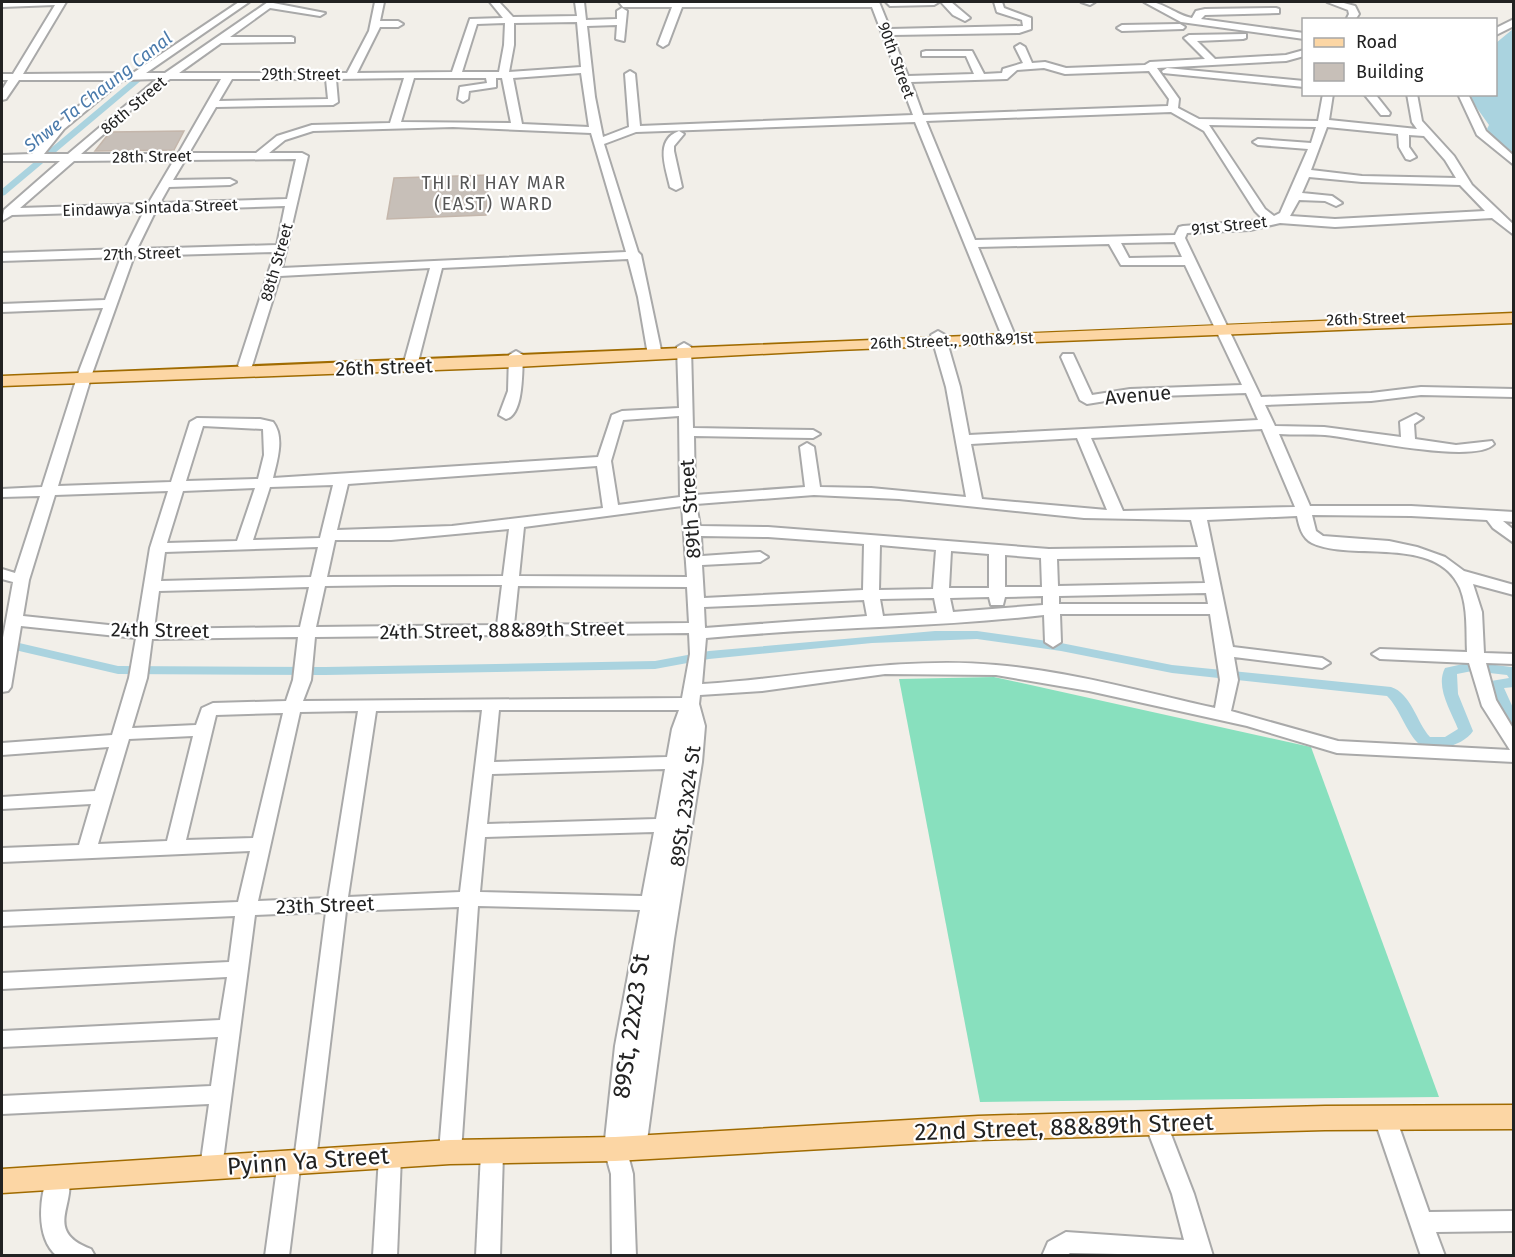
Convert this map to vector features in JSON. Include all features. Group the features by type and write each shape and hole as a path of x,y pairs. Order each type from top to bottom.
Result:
{"main road":[{"name":"26th Street","path":"1435,318 1514,312"},
{"name":"26th Street","path":"1220,326 1435,318 1514,318"},
{"name":"26th Street., 90th&91st","path":"684,350 1220,326"},
{"name":"26th street","path":"85,374 516,359 684,350"},
{"name":"26th street","path":"85,374 244,366 410,363"},
{"path":"2,374 85,374"},
{"path":"2,381 85,374"},
{"name":"22nd Street, 88&89th Street","path":"625,1148 978,1128 1514,1117"},
{"name":"Pyinn Ya Street","path":"2,1181 450,1152 492,1153 625,1148"}],"street":[{"path":"2,4 58,2"},
{"path":"2,97 16,77 58,2"},
{"path":"138,75 244,2"},
{"path":"351,74 376,24 379,2"},
{"path":"494,2 508,13 510,20 511,33 505,75 517,127"},
{"path":"580,2 586,70 596,130 635,255 654,352"},
{"path":"890,3 934,2"},
{"path":"946,2 956,14 964,18"},
{"path":"887,32 1019,30 1028,27 1026,18 1000,10 998,2"},
{"path":"1149,2 1181,23 1190,38 1212,61"},
{"path":"1332,2 1352,8 1354,14 1351,18"},
{"path":"270,3 320,13"},
{"name":"86th Street","path":"5,215 163,75 270,3"},
{"path":"621,39 623,3 875,3"},
{"path":"663,44 678,3"},
{"name":"90th Street","path":"875,3 918,118 970,244"},
{"path":"1122,28 1181,23 1196,13 1276,11"},
{"path":"1196,13 1280,34 1299,54"},
{"path":"456,74 473,21 621,22"},
{"path":"1497,31 1514,22"},
{"path":"376,24 398,24"},
{"path":"1190,38 1280,34 1302,36"},
{"path":"218,39 291,40"},
{"path":"1020,47 1029,66"},
{"path":"926,54 970,53 981,77"},
{"path":"1173,109 1174,99 1152,69 1152,64 1299,54"},
{"path":"904,79 1007,76 1008,71 1015,67 1046,65 1065,71 1152,69 1302,84"},
{"name":"29th Street","path":"2,77 505,75 586,70"},
{"path":"260,155 281,138 295,119 333,102 332,74"},
{"path":"395,125 410,74"},
{"path":"630,74 635,129"},
{"path":"2,687 21,580 85,374 110,304 129,253 152,207 229,75"},
{"path":"463,99 464,89 492,85 491,75"},
{"path":"40,157 60,127 121,76"},
{"name":"91st Street","path":"1328,96 1328,109 1321,123 1305,173 1289,209 1276,220 1186,229 1181,230 1179,238 1268,427 1304,510 1312,537 1319,541 1395,546 1411,550 1437,560 1460,575 1514,590"},
{"path":"1371,96 1385,113"},
{"path":"1413,96 1417,122 1425,133 1450,158 1464,182 1494,214 1511,228"},
{"path":"1464,96 1481,133 1514,162"},
{"path":"212,104 295,119 312,128 395,125 596,130"},
{"path":"599,142 635,129 1173,109 1200,122 1220,145 1261,212 1276,220 1344,223 1494,214"},
{"path":"1200,122 1321,123 1425,133"},
{"path":"1403,132 1404,147 1410,157"},
{"path":"676,187 668,151 669,145 680,134"},
{"path":"1258,142 1313,146"},
{"name":"28th Street","path":"2,158 302,156"},
{"name":"88th Street","path":"244,366 282,248 302,156"},
{"path":"1305,173 1362,179 1464,182"},
{"path":"165,184 230,182"},
{"path":"1295,196 1328,198 1336,203"},
{"name":"Eindawya Sintada Street","path":"5,215 292,202"},
{"path":"1008,335 970,244 1179,238"},
{"path":"1113,239 1125,262 1190,261"},
{"name":"27th Street","path":"2,257 282,248"},
{"path":"275,272 635,255"},
{"path":"410,363 437,264"},
{"path":"2,308 110,304"},
{"path":"939,338 964,440 975,503"},
{"name":"89th Street","path":"684,350 688,498 693,531 698,662"},
{"name":"Avenue","path":"1068,357 1087,400 1130,393 1199,391 1253,395"},
{"path":"506,415 515,391 516,359"},
{"path":"1253,395 1371,397 1421,391 1514,393"},
{"path":"611,513 604,461 619,417 685,412"},
{"path":"1408,442 1407,422 1416,418"},
{"path":"86,852 139,671 158,548 197,422 260,423 269,426 271,448 264,481 243,545"},
{"path":"964,440 1268,427 1324,431 1456,449 1476,448 1487,444"},
{"path":"686,432 810,441 813,491"},
{"path":"1083,435 1117,515"},
{"path":"2,493 264,481 341,480 604,461"},
{"path":"211,1167 228,1028 246,909 303,671 307,632 330,538 341,480"},
{"path":"158,548 395,535 611,513 688,498 813,491 889,493 1117,515 1198,516 1304,510 1514,517"},
{"path":"1491,515 1498,525 1514,538"},
{"path":"1198,516 1226,651 1228,675 1222,715"},
{"path":"505,630 517,524"},
{"path":"693,531 768,532 872,542 1049,554 1207,552"},
{"path":"872,542 872,595 876,620"},
{"path":"944,546 941,594 946,618"},
{"path":"997,549 995,592 1000,615"},
{"path":"1049,554 1053,642"},
{"path":"694,561 760,557"},
{"path":"2,574 21,580"},
{"path":"1460,575 1471,599 1477,637 1478,665 1488,701 1514,745"},
{"path":"151,586 319,581 512,581 637,584 695,582"},
{"path":"696,603 1051,589 1212,588"},
{"name":"24th Street, 88&89th Street","path":"307,632 697,631 1000,615 1053,609 1218,609"},
{"name":"24th Street","path":"14,620 146,634 307,632"},
{"path":"1226,651 1322,663"},
{"path":"1380,654 1478,665 1514,659"},
{"name":"89St, 23x24 St","path":"649,903 681,729 691,697 698,662"},
{"path":"175,848 208,711 213,709 293,706 491,705 691,697 885,669 996,670 1089,686 1222,715 1337,747 1379,751 1514,756"},
{"name":"89St, 23x24 St","path":"656,1001 693,762 696,726 691,697"},
{"path":"277,1256 297,1161 368,705"},
{"path":"450,1152 470,899 491,705"},
{"path":"2,749 204,730"},
{"path":"485,768 676,763"},
{"path":"2,803 101,797"},
{"path":"478,831 663,825"},
{"path":"2,855 262,844"},
{"name":"23th Street","path":"2,919 470,899 649,903"},
{"name":"89St, 22x23 St","path":"625,1148 633,1001 649,903"},
{"path":"2,981 237,969"},
{"path":"633,1001 656,1001"},
{"name":"89St, 22x23 St","path":"625,1148 656,1001"},
{"path":"2,1039 228,1028"},
{"path":"2,1105 219,1095"},
{"path":"1385,1118 1433,1256"},
{"path":"1054,1256 1056,1249 1066,1242 1200,1253 1183,1194 1156,1124"},
{"path":"624,1256 622,1174 625,1148"},
{"path":"488,1256 492,1153"},
{"path":"385,1256 390,1156"},
{"path":"58,1178 52,1230 58,1243 73,1254 83,1256"},
{"path":"1421,1222 1514,1221"}],"green space":[{"path":"994,677 1311,747 1439,1097 980,1102 899,679"}],"water":[{"path":"1513,29 1513,158 1487,129 1489,125 1474,104 1471,96 1497,96 1497,42"}],"building":[{"path":"184,131 174,150 95,151 110,132"},
{"path":"489,175 486,215 387,219 394,178"}],"waterway":[{"name":"Shwe Ta Chaung Canal","path":"2,193 152,68"},
{"path":"2,643 118,670 325,671 655,665 709,655 872,639 977,635 1061,647 1172,669 1391,692 1397,697 1416,730 1426,742 1448,742 1466,731 1451,694 1450,671 1465,667 1480,667 1511,671 1514,675"},
{"path":"1514,682 1496,684 1504,708 1514,720"}],"district":[{"name":"THI RI HAY MAR (EAST) WARD","path":"494,193"}]}
